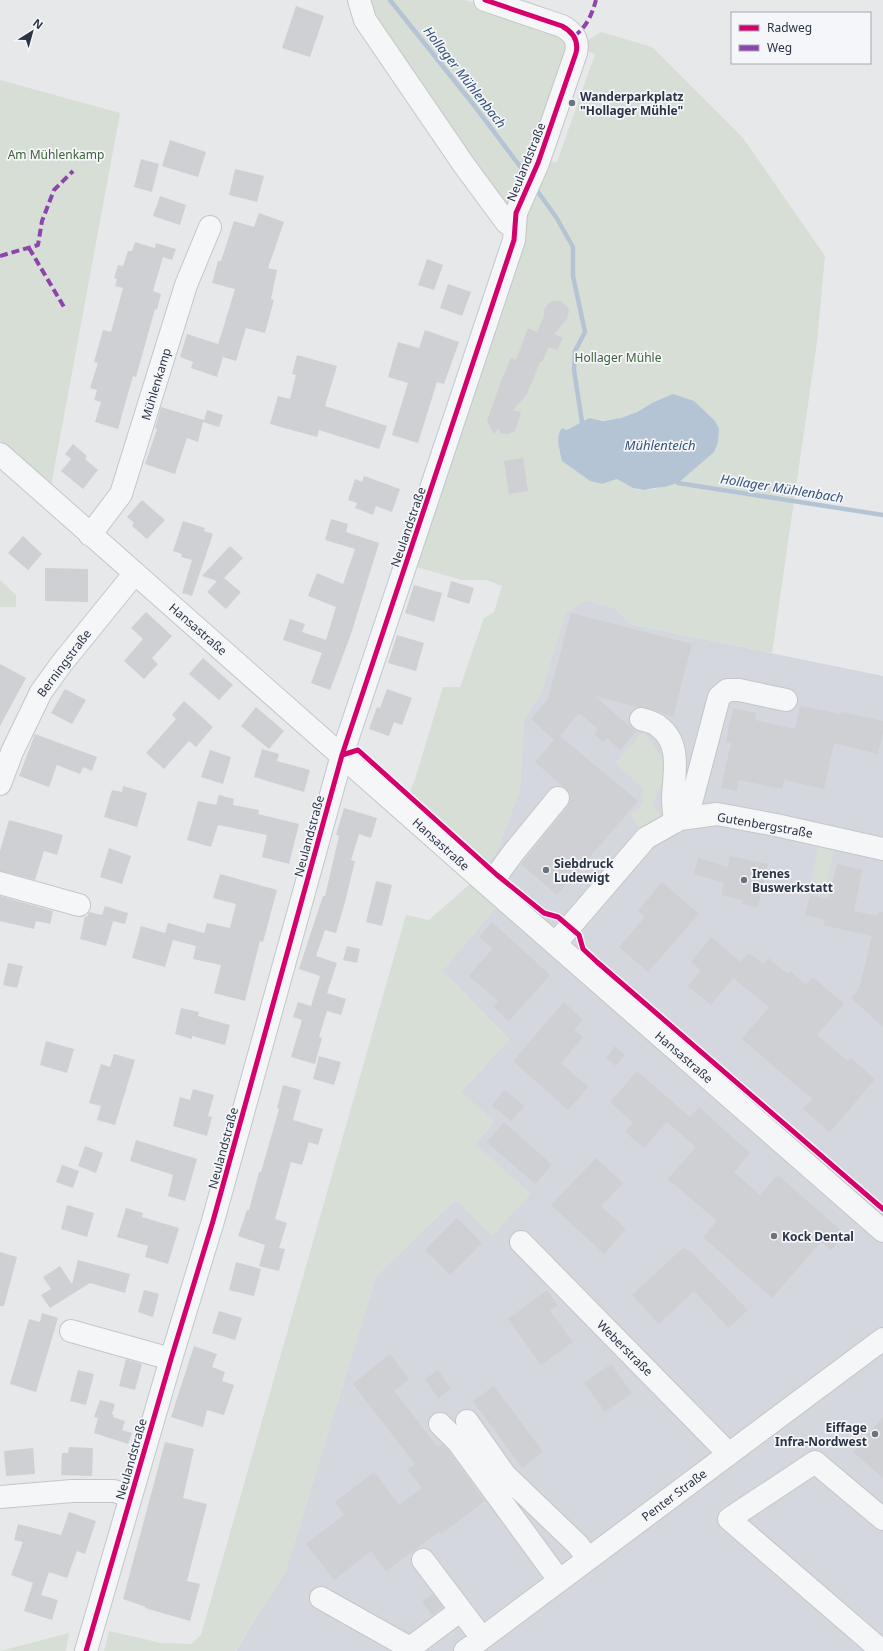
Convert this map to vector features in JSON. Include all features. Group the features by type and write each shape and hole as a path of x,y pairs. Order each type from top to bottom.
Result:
{"street":[{"path":"359,0 365,20 455,153 506,222 515,229"},
{"name":"Neulandstraße","path":"86,1651 171,1359 214,1220 342,755 512,248 516,213 538,163 576,53 577,42 570,30 485,0"},
{"name":"Mühlenkamp","path":"90,535 121,494 186,285 210,227"},
{"name":"Hansastraße","path":"0,454 90,535 883,1231"},
{"name":"Berningstraße","path":"0,784 12,752 41,692 62,663 135,574"},
{"path":"681,820 719,697 727,690 739,690 786,700"},
{"path":"641,719 658,725 667,734 674,749 676,766 673,798 681,820"},
{"path":"489,886 513,853 558,798"},
{"name":"Gutenbergstraße","path":"555,944 646,838 681,820 717,814 883,850"},
{"path":"0,883 79,905"},
{"name":"Weberstraße","path":"520,1242 729,1454"},
{"path":"72,1331 171,1359"},
{"name":"Penter Straße","path":"465,1651 883,1339"},
{"path":"467,1421 508,1478 578,1545 588,1559"},
{"path":"440,1424 458,1442 560,1580"},
{"path":"882,1651 729,1519 815,1462 883,1519"},
{"path":"0,1497 72,1491 114,1491 131,1496"},
{"path":"423,1560 482,1638"},
{"path":"321,1598 410,1648 461,1610"}],"shaded area":[{"path":"586,600 615,608 630,624 883,676 883,1651 237,1651 236,1650 286,1570 376,1276 455,1200 475,1144 494,1122 461,1092 509,1039 442,971 503,899 478,877 497,851 520,789 524,718 540,696 565,614"}],"green space":[{"path":"366,0 465,0 557,31 568,42 532,161 510,204 503,204 370,16"},
{"name":"Hollager Mühle","path":"601,32 652,47 743,138 825,256 817,342 772,653 630,624 615,608 586,600 565,614 540,696 524,718 520,789 497,851 478,877 406,802 415,779 443,687 460,687 484,618 494,612 502,586 486,580 462,580 406,564 525,203 549,162 557,162 595,54 585,50 588,40","holes":["652,403 664,487 641,490 617,479 602,484 590,481 562,461 559,445 562,428 567,430 589,418 598,420 622,418 637,412"]},
{"name":"Am Mühlenkamp","path":"0,80 120,113 51,486 0,440"},
{"path":"0,580 16,595 16,607 0,607"},
{"path":"643,731 668,766 653,805 669,826 646,838 631,815 642,805 643,788 615,763"},
{"path":"818,846 834,851 825,891 810,887"},
{"path":"478,877 503,899 442,971 509,1039 461,1092 494,1122 475,1144 531,1194 492,1236 455,1200 376,1276 286,1570 235,1651 104,1651 109,1631 161,1643 191,1644 201,1635 406,915 429,920"},
{"path":"69,1633 66,1651 0,1651"}],"water":[{"name":"Mühlenteich","path":"673,394 694,401 715,421 719,429 718,442 714,452 678,483 644,490 633,488 617,479 602,484 590,481 562,461 558,439 562,428 567,430 589,418 603,421 621,418 637,412 652,403"}],"building":[{"path":"296,6 324,16 310,57 282,48"},
{"path":"170,140 206,152 198,177 162,166"},
{"path":"141,159 159,164 152,192 134,187"},
{"path":"235,169 264,176 257,202 229,195"},
{"path":"160,196 186,205 180,225 153,216"},
{"path":"259,213 284,222 268,268 277,270 271,299 274,300 265,333 246,328 236,361 223,357 217,377 191,368 193,362 180,357 187,334 218,344 235,289 212,283 218,261 221,261 234,221 254,227"},
{"path":"135,242 155,248 156,243 176,249 172,260 163,257 153,291 161,294 157,310 155,309 136,377 133,376 118,429 95,422 101,402 94,400 97,390 90,388 98,363 94,362 103,330 111,332 123,288 115,286 117,279 114,278 118,265 123,266 128,251 132,251"},
{"path":"427,259 443,265 434,290 418,285"},
{"path":"448,284 471,292 462,316 440,308"},
{"path":"553,301 561,301 569,311 567,319 554,334 563,338 557,350 549,347 542,362 540,362 527,394 513,410 521,412 515,431 508,434 500,433 499,428 494,434 487,421 511,358 516,360 528,328 537,332 544,316 544,309"},
{"path":"425,330 459,342 444,384 437,382 418,443 392,435 408,383 388,377 398,342 419,348"},
{"path":"297,355 337,366 325,406 387,426 379,449 319,430 317,437 270,424 278,396 290,399 296,375 292,374"},
{"path":"161,407 204,420 207,410 223,415 219,427 203,422 198,442 187,438 175,474 145,464 157,429 155,428"},
{"path":"73,444 87,456 85,459 98,470 83,489 61,471 71,459 65,454"},
{"path":"523,458 528,491 509,494 504,461"},
{"path":"364,476 400,489 392,512 376,506 373,515 355,508 357,503 348,500 355,479 362,482"},
{"path":"142,500 165,520 147,539 132,526 134,523 127,517"},
{"path":"331,519 348,524 346,532 379,543 351,634 330,690 311,683 322,653 283,640 290,619 305,624 302,632 326,640 336,607 308,596 317,573 343,584 355,549 325,540"},
{"path":"183,521 205,528 204,531 213,534 192,596 182,593 192,560 181,557 182,554 173,551"},
{"path":"23,536 42,554 28,570 8,553"},
{"path":"230,546 243,558 224,578 241,592 226,609 207,592 217,581 202,576"},
{"path":"45,568 88,569 88,602 45,601"},
{"path":"451,581 474,588 469,604 447,597"},
{"path":"414,585 442,593 434,622 405,613"},
{"path":"146,612 172,636 152,658 158,664 144,679 124,661 143,639 131,628"},
{"path":"571,613 692,644 673,717 645,707 637,707 595,696 636,732 620,750 607,738 603,742 594,734 598,729 579,713 560,736 638,801 557,895 521,864 568,806 570,800 570,793 535,762 554,740 531,719 548,699"},
{"path":"397,635 424,643 416,671 388,663"},
{"path":"203,658 233,685 219,700 189,674"},
{"path":"0,664 26,678 0,726"},
{"path":"65,689 86,700 72,724 51,713"},
{"path":"387,689 412,698 402,725 394,722 389,736 369,729 377,707 380,708"},
{"path":"184,701 213,727 196,747 189,741 164,769 146,753 176,719 172,715"},
{"path":"800,706 841,714 841,712 883,721 883,731 878,754 834,743 824,789 784,780 782,789 739,780 737,791 721,788 731,743 726,742 733,708 756,713 755,720 795,729"},
{"path":"256,707 284,731 269,749 241,726"},
{"path":"35,734 97,757 92,771 83,767 80,774 57,765 49,787 19,776"},
{"path":"262,749 279,754 277,761 310,770 304,792 254,777"},
{"path":"210,750 231,757 223,784 201,777"},
{"path":"123,786 147,793 137,827 104,817 112,790 122,792"},
{"path":"219,795 234,799 233,805 259,810 258,814 299,824 289,864 262,857 267,835 218,825 211,847 187,840 198,801 216,805"},
{"path":"344,808 377,818 371,838 359,834 351,860 355,861 336,933 325,930 316,956 337,963 327,993 346,999 341,1015 327,1011 319,1037 322,1038 315,1064 291,1057 302,1020 293,1017 298,1002 311,1006 320,976 299,969 323,896 325,896 339,836 336,835"},
{"path":"9,820 63,835 57,855 44,851 35,880 0,871 0,851"},
{"path":"109,848 131,856 122,884 100,877"},
{"name":"Irenes Buswerkstatt","path":"730,856 768,864 758,907 742,904 743,900 721,895 724,883 694,874 698,858 728,867"},
{"path":"837,864 862,870 854,911 877,916 878,911 883,912 883,1027 851,998 859,989 872,936 823,925 825,920 805,915 810,895 828,899"},
{"path":"220,874 277,890 263,942 260,941 245,1001 214,993 221,965 193,959 196,946 173,940 165,967 132,958 141,926 165,933 168,923 204,933 207,923 230,928 236,904 213,898"},
{"path":"376,881 392,885 382,926 366,922"},
{"path":"662,882 699,914 648,972 619,947 645,917 638,911"},
{"path":"0,896 53,911 50,924 36,921 34,929 0,921"},
{"path":"105,906 128,913 125,924 113,921 106,946 80,939 85,916 87,917 89,912 102,915"},
{"path":"492,922 550,975 509,1021 493,1007 498,1001 469,976 492,949 479,937"},
{"path":"711,937 741,962 749,953 763,964 768,958 788,974 790,971 806,985 813,977 844,1004 817,1035 848,1061 851,1058 875,1079 830,1132 803,1109 812,1099 742,1039 769,1007 733,978 711,1005 688,986 701,970 691,962"},
{"path":"347,946 360,949 357,963 343,960"},
{"path":"8,963 23,966 17,988 3,985"},
{"path":"564,1002 583,1020 574,1030 583,1037 561,1063 588,1087 568,1110 513,1061"},
{"path":"181,1008 199,1012 198,1016 230,1025 225,1045 192,1036 192,1039 175,1034"},
{"path":"46,1041 74,1049 67,1073 40,1065"},
{"path":"615,1046 625,1055 616,1066 606,1058"},
{"path":"114,1054 135,1060 115,1125 97,1120 101,1106 89,1103 101,1064 110,1067"},
{"path":"319,1056 341,1062 334,1085 313,1079"},
{"path":"637,1071 690,1117 699,1107 750,1153 734,1172 760,1195 778,1175 845,1234 831,1250 821,1242 772,1298 703,1237 717,1221 668,1179 696,1147 667,1122 644,1148 625,1132 633,1122 610,1102"},
{"path":"283,1085 301,1090 293,1120 323,1129 318,1145 309,1142 302,1165 291,1162 275,1219 287,1223 279,1248 285,1249 279,1271 259,1266 265,1245 238,1236 247,1210 249,1210 259,1172 261,1172 279,1109 277,1108"},
{"path":"193,1089 214,1095 208,1116 212,1117 207,1136 173,1126 180,1097 190,1100"},
{"path":"505,1090 524,1106 511,1121 492,1105"},
{"path":"504,1122 552,1165 535,1184 487,1142"},
{"path":"136,1140 197,1159 185,1201 168,1196 173,1175 130,1161"},
{"path":"85,1146 103,1153 96,1173 78,1166"},
{"path":"596,1158 623,1183 601,1206 626,1229 604,1254 551,1205"},
{"path":"62,1165 79,1171 73,1188 56,1182"},
{"path":"67,1205 94,1213 87,1237 61,1229"},
{"path":"126,1208 143,1213 142,1217 179,1228 168,1264 145,1257 148,1246 117,1237"},
{"path":"457,1218 482,1243 450,1275 425,1250"},
{"path":"684,1247 689,1252 690,1251 748,1310 729,1328 694,1291 659,1324 632,1295"},
{"path":"0,1252 17,1257 4,1306 0,1306"},
{"path":"78,1260 130,1274 125,1293 90,1283 50,1308 41,1295 51,1289 43,1277 60,1266 72,1284"},
{"path":"236,1262 261,1269 254,1296 229,1290"},
{"path":"144,1290 159,1294 153,1317 138,1312"},
{"path":"547,1290 558,1305 550,1311 573,1342 541,1365 508,1319"},
{"path":"219,1311 242,1318 235,1340 212,1333"},
{"path":"42,1313 58,1318 36,1392 10,1384 29,1319 40,1322"},
{"path":"194,1346 217,1354 212,1367 225,1372 222,1381 234,1385 224,1415 207,1410 203,1427 171,1417"},
{"path":"390,1354 409,1379 394,1391 438,1447 442,1444 448,1450 485,1501 441,1534 440,1531 386,1571 371,1551 334,1580 306,1544 344,1515 335,1502 374,1472 399,1505 422,1488 408,1470 415,1464 353,1384"},
{"path":"126,1359 142,1364 135,1390 119,1386"},
{"path":"611,1364 632,1393 605,1412 584,1383"},
{"path":"78,1370 94,1374 86,1405 70,1401"},
{"path":"438,1370 451,1389 438,1398 425,1379"},
{"path":"494,1386 543,1452 522,1468 473,1401"},
{"path":"100,1400 115,1404 112,1414 114,1415 113,1417 125,1421 122,1430 132,1433 128,1444 94,1433 98,1418 94,1417"},
{"name":"Eiffage Infra-Nordwest","path":"883,1417 883,1478 853,1452"},
{"path":"165,1442 194,1449 183,1498 207,1504 187,1581 200,1584 190,1621 145,1608 146,1607 123,1599"},
{"path":"69,1447 93,1448 92,1476 61,1475 62,1453 68,1453"},
{"path":"33,1448 35,1474 6,1476 4,1451"},
{"path":"69,1512 96,1521 85,1554 77,1551 67,1578 49,1572 41,1595 58,1600 52,1620 24,1611 33,1583 11,1575 23,1542 14,1540 18,1524 61,1535"},
{"path":"433,1594 443,1607 432,1615 422,1602"}],"waterway":[{"name":"Hollager Mühlenbach","path":"390,0 473,104 522,169"},
{"name":"Hollager Mühlenbach","path":"538,192 556,217 573,247 573,276 585,332 575,351 574,370 582,422"},
{"name":"Hollager Mühlenbach","path":"678,483 883,515"}],"marked path":[{"path":"574,36 582,29 588,20 596,0"},
{"path":"0,256 38,245 42,221 54,190 73,171"},
{"path":"29,248 64,307"}],"cycle path":[{"path":"86,1651 213,1221 342,755 514,240 516,213 538,163 576,53 576,40 572,34 562,26 485,0"},
{"path":"342,755 358,750 497,875 544,913 558,917 579,935 583,949 597,962 883,1209"}],"place":[{"name":"Wanderparkplatz \"Hollager Mühle\"","path":"572,103"},
{"name":"Siebdruck Ludewigt","path":"546,870"},
{"name":"Irenes Buswerkstatt","path":"744,880"},
{"name":"Kock Dental","path":"774,1236"},
{"name":"Eiffage Infra-Nordwest","path":"875,1434"}]}
